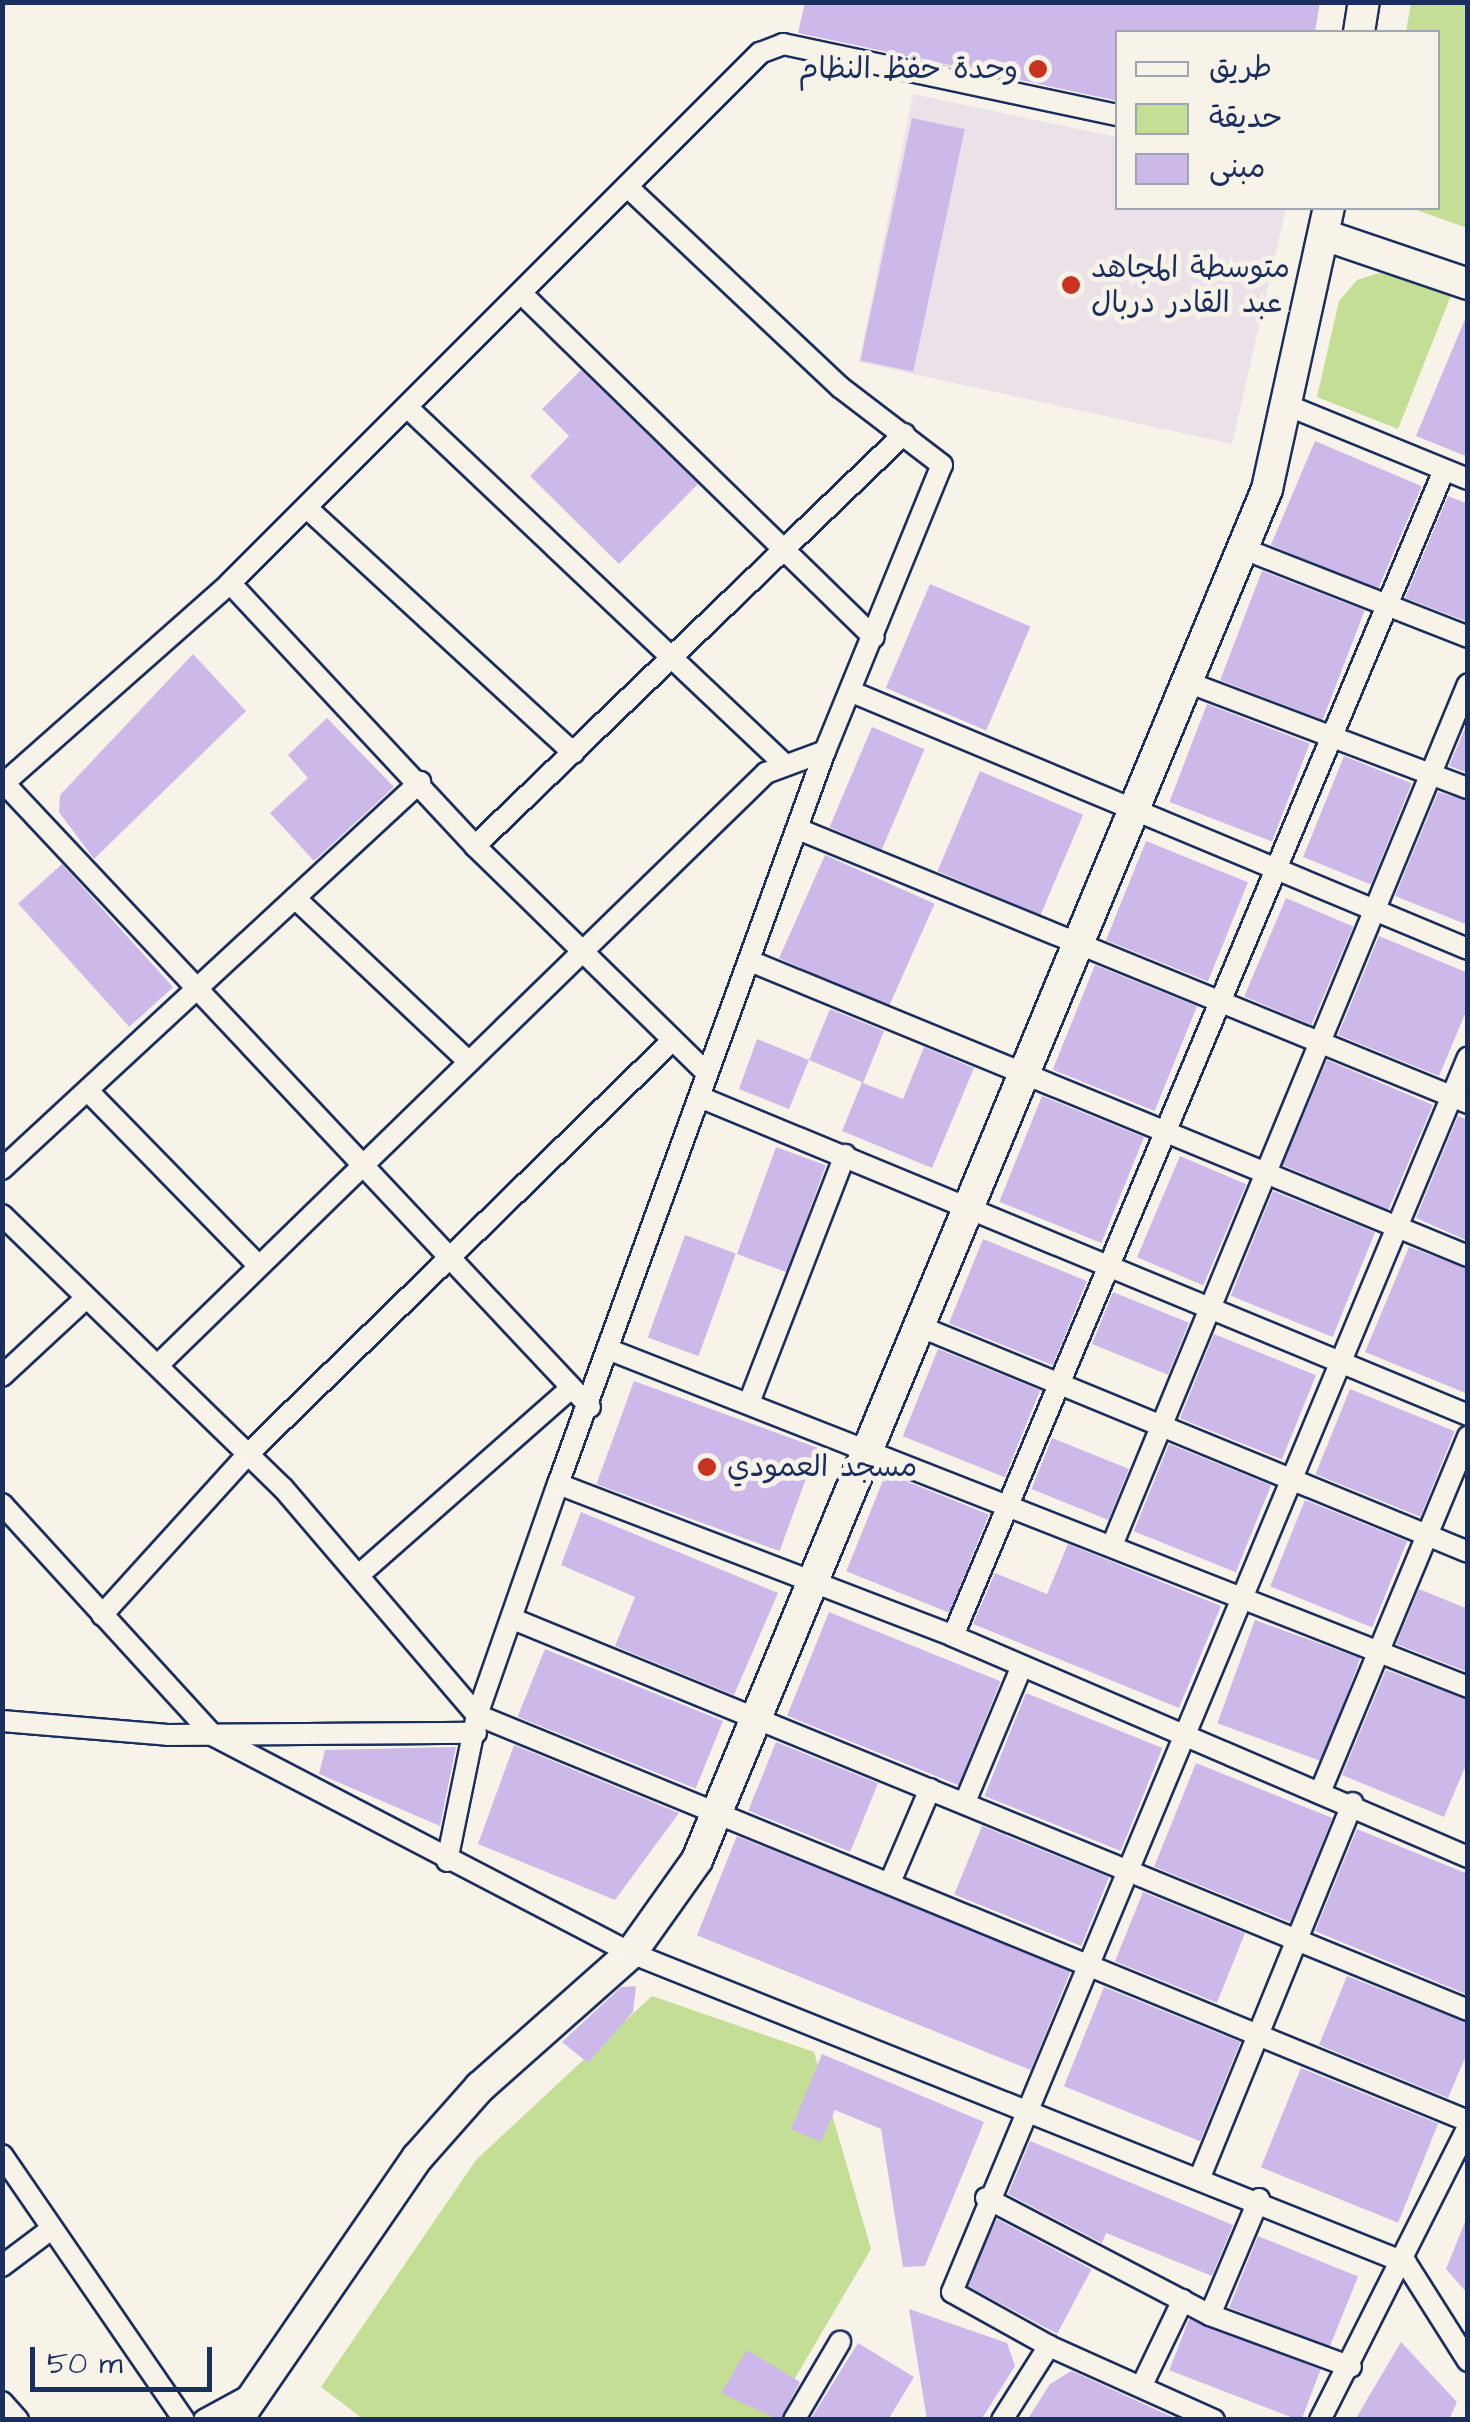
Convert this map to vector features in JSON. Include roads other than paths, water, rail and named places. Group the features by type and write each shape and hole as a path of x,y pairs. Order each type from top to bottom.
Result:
{"main road":[{"path":"1360,30 1364,2"},
{"path":"237,2420 418,2157 480,2087 630,1953 679,1892 815,1581 1244,549 1289,406 1326,221 1468,284"}],"street":[{"path":"590,1407 448,1262 359,1161 3,784 230,583 630,188 748,62 783,44 1115,114"},
{"path":"447,1861 477,1724 558,1484 590,1407 702,1098 707,1072 825,752 942,466 840,387 630,188"},
{"path":"523,295 874,637"},
{"path":"1289,406 1468,480"},
{"path":"408,408 671,662 782,762"},
{"path":"475,846 671,662 904,434"},
{"path":"953,1636 1444,470"},
{"path":"307,508 573,754"},
{"path":"1244,549 1468,637"},
{"path":"230,583 420,782 475,846 707,1072"},
{"path":"1187,682 1336,733 1468,788"},
{"path":"1113,1543 1468,684"},
{"path":"852,692 1468,949"},
{"path":"158,1365 359,1161 577,949 782,762 825,752"},
{"path":"2,1168 90,1094 420,782"},
{"path":"798,829 1460,1100"},
{"path":"295,898 465,1058"},
{"path":"750,962 1027,1072 1167,1134 1468,1256"},
{"path":"102,1615 250,1453 672,1041"},
{"path":"1214,2420 1143,2384 1049,2346 953,2296 986,2198 1023,2110 1190,1736 1398,1226 1460,1100 1468,1058"},
{"path":"90,1094 257,1264"},
{"path":"702,1098 1468,1415"},
{"path":"750,1400 845,1155"},
{"path":"2,1215 85,1299 250,1453 360,1574 477,1724"},
{"path":"2,1376 85,1299"},
{"path":"921,1327 1468,1552"},
{"path":"610,1350 870,1445 1468,1687"},
{"path":"360,1574 571,1388"},
{"path":"1321,1790 1468,1436"},
{"path":"558,1484 953,1636 1354,1803 1468,1858"},
{"path":"2,1504 214,1736 447,1861 630,1953 1258,2199 1406,2263 1468,2361"},
{"path":"513,1619 1468,2010"},
{"path":"965,1802 1022,1666"},
{"path":"2,1721 214,1736 477,1724 718,1809 1091,1965 1258,2028 1468,2124 1406,2263 1320,2420"},
{"path":"891,1880 930,1789"},
{"path":"1200,2177 1258,2028 1354,1803"},
{"path":"2,2155 184,2420"},
{"path":"986,2198 1210,2315 1351,2366"},
{"path":"1210,2315 1258,2199"},
{"path":"2,2266 50,2230"},
{"path":"1143,2384 1183,2300"},
{"path":"794,2420 840,2342"},
{"path":"1002,2420 1049,2346"},
{"path":"204,2420 254,2393"},
{"path":"2,2402 18,2420"}],"place":[{"name":"وحدة حفظ النظام","path":"1038,69"},
{"name":"متوسطة المجاهد عبد القادر دربال","path":"1071,285"},
{"name":"مسجد العمودي","path":"707,1467"}]}
